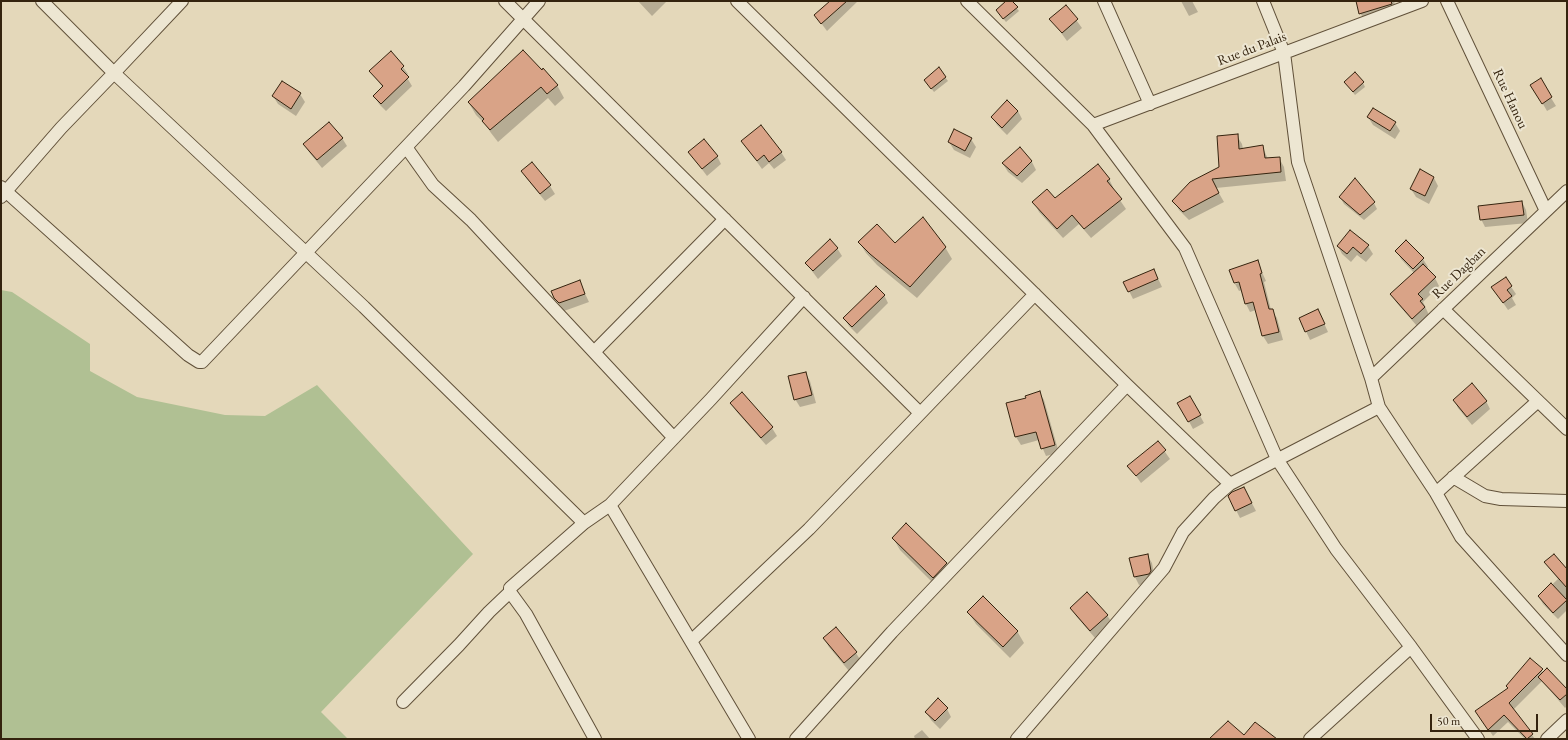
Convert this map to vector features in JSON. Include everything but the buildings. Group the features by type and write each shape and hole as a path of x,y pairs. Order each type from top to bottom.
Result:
{"street":[{"path":"42,1 114,73 307,252 584,523"},
{"path":"182,1 61,128 3,192 176,345 199,362 205,361 464,86 539,1"},
{"path":"505,1 920,413"},
{"path":"737,1 1127,385 1230,484"},
{"path":"967,1 1093,125 1186,248 1277,458 1336,549 1411,647 1478,739"},
{"path":"1104,1 1150,104"},
{"path":"1263,1 1284,53 1298,162 1371,378 1379,407 1436,493 1460,537 1567,655"},
{"name":"Rue du Palais","path":"1093,125 1422,1"},
{"name":"Rue Hanou","path":"1447,1 1546,211"},
{"path":"406,147 433,185 471,220 674,438"},
{"name":"Rue Dagban","path":"1371,378 1567,191"},
{"path":"594,352 725,219"},
{"path":"691,641 809,529 1035,294"},
{"path":"403,702 510,592 511,586 584,523 610,505 804,297"},
{"path":"1443,309 1567,429"},
{"path":"796,739 892,632 1127,385"},
{"path":"1436,493 1538,401"},
{"path":"1018,739 1164,568 1183,532 1214,498 1230,484 1277,458 1379,407"},
{"path":"1453,477 1485,496 1501,499 1567,501"},
{"path":"610,505 749,739"},
{"path":"510,592 526,614 595,739"},
{"path":"1310,739 1411,647"},
{"path":"1547,739 1567,720"}],"green space":[{"path":"1,290 12,292 90,344 90,371 137,397 225,415 265,416 317,385 473,554 321,712 348,739 1,739"}]}
